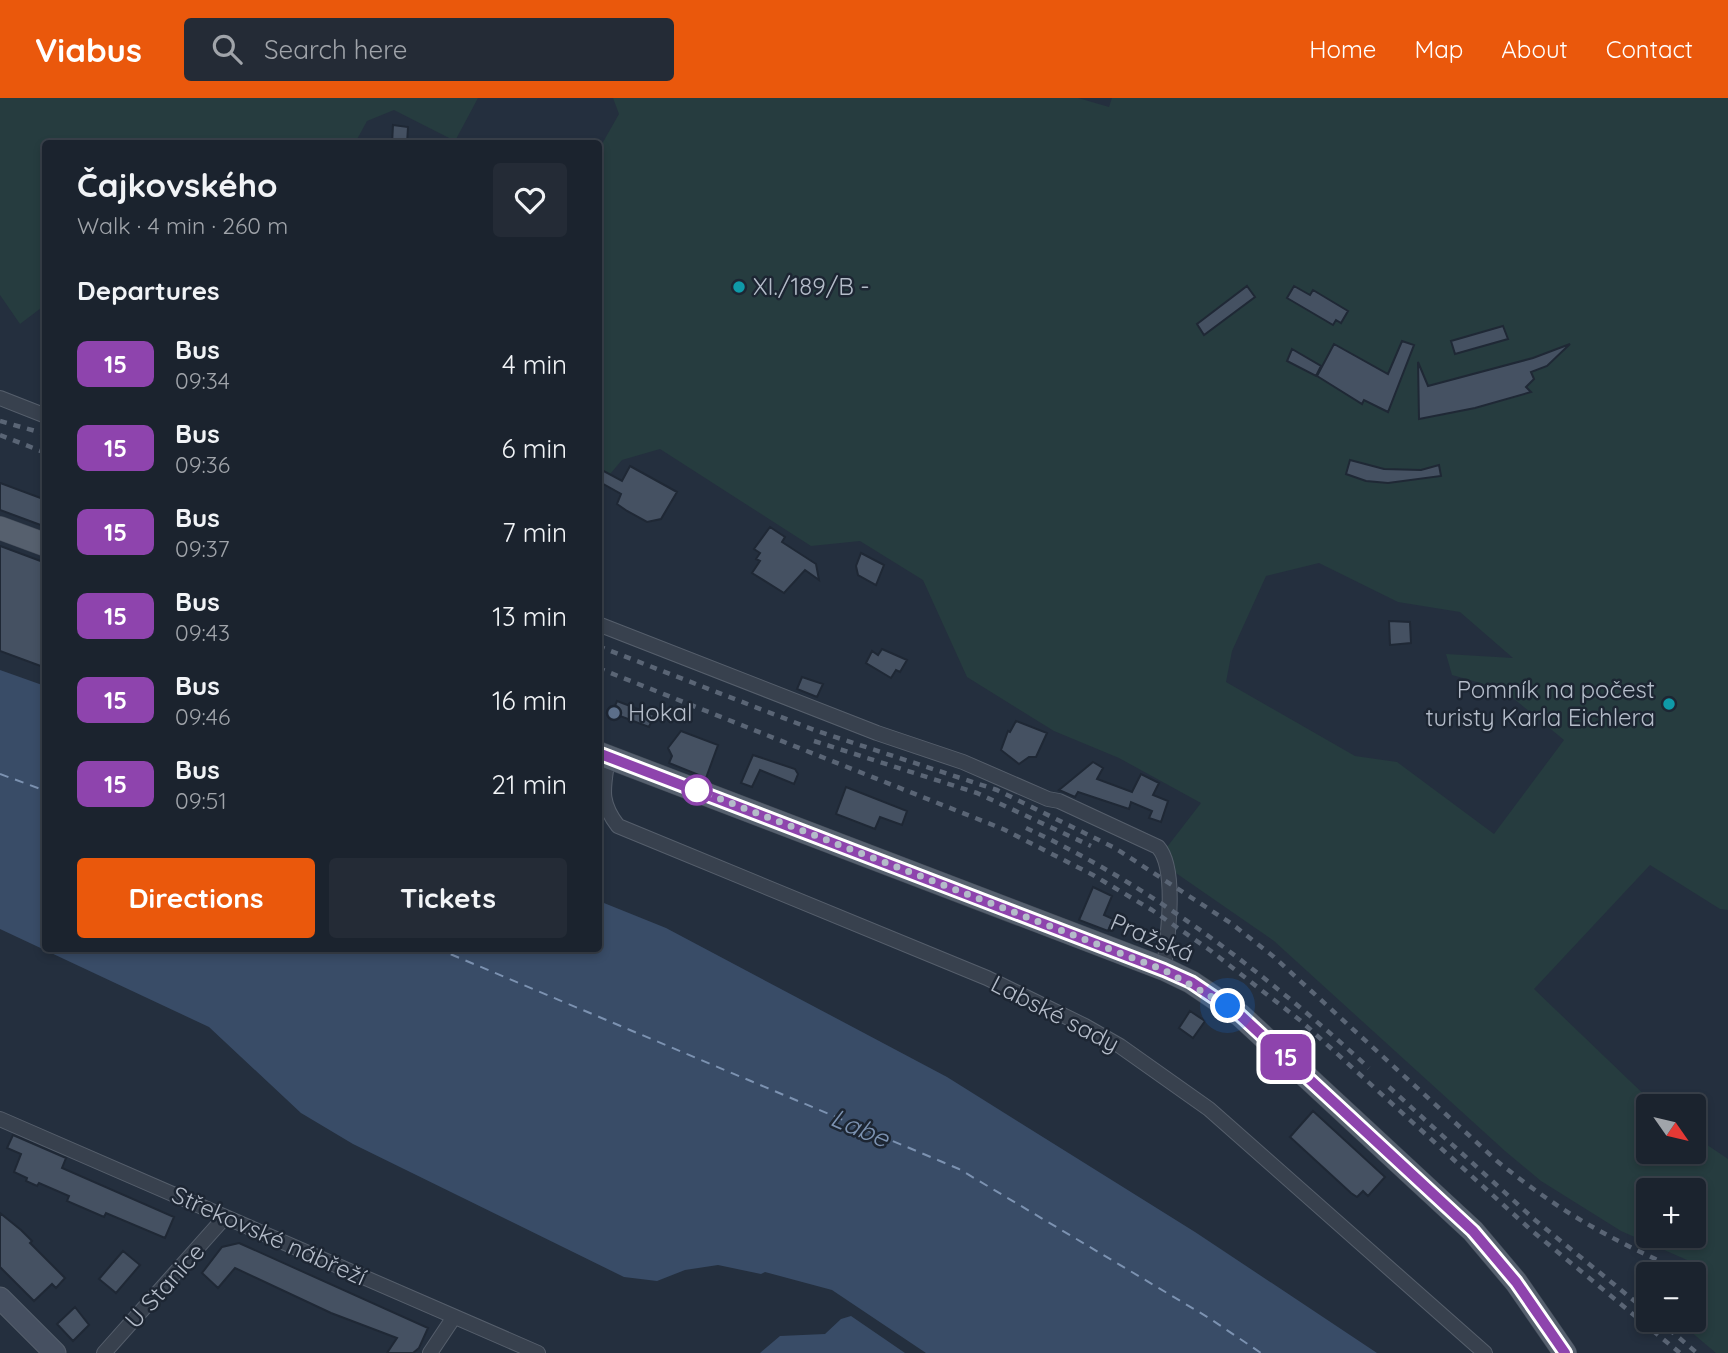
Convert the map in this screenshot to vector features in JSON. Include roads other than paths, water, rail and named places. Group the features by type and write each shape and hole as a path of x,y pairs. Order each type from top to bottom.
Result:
{"main road":[{"path":"0,527 42,543"},
{"name":"Pražská","path":"603,755 1191,982 1240,1015 1451,1208 1501,1263 1565,1353"},
{"path":"0,1298 55,1353"}],"street":[{"path":"0,398 42,414"},
{"path":"602,626 877,733 963,762 1048,799 1059,801 1158,847 1164,856 1167,874 1169,932 1164,970"},
{"name":"Labské sady","path":"603,755 603,794 607,811 618,826 987,978 1120,1046 1209,1110 1485,1353"},
{"name":"Střekovské nábřeží","path":"0,1119 538,1353"},
{"name":"U Stanice","path":"104,1353 225,1217"},
{"path":"430,1353 454,1317"}],"water":[{"path":"0,670 42,685 42,949 0,929"},
{"name":"Labe","path":"602,902 666,928 947,1077 1195,1232 1377,1353 926,1353 832,1290 765,1272 761,1274 718,1265 685,1270 657,1281 624,1277 353,1144 301,1113 209,1027 49,952 602,952"},
{"path":"851,1316 905,1353 760,1353 780,1336 825,1334 841,1319"}],"railway":[{"path":"0,421 42,433"},
{"path":"0,435 42,451"},
{"path":"602,648 817,731 997,790 1115,848 1232,924 1274,957 1497,1161 1543,1196 1588,1225 1662,1262"},
{"path":"602,670 1003,829 1093,875 1152,910 1211,951 1301,1021 1531,1230 1680,1353"},
{"path":"814,741 977,793 1091,846"},
{"path":"1026,828 1119,877 1207,935 1290,999 1369,1068"},
{"path":"1389,1087 1535,1220 1636,1302"},
{"path":"1672,1332 1697,1353"}],"place":[{"name":"XI./189/B -","path":"739,287"},
{"name":"Pomník na počest turisty Karla Eichlera","path":"1669,704"},
{"name":"Hokal","path":"614,713"}]}
